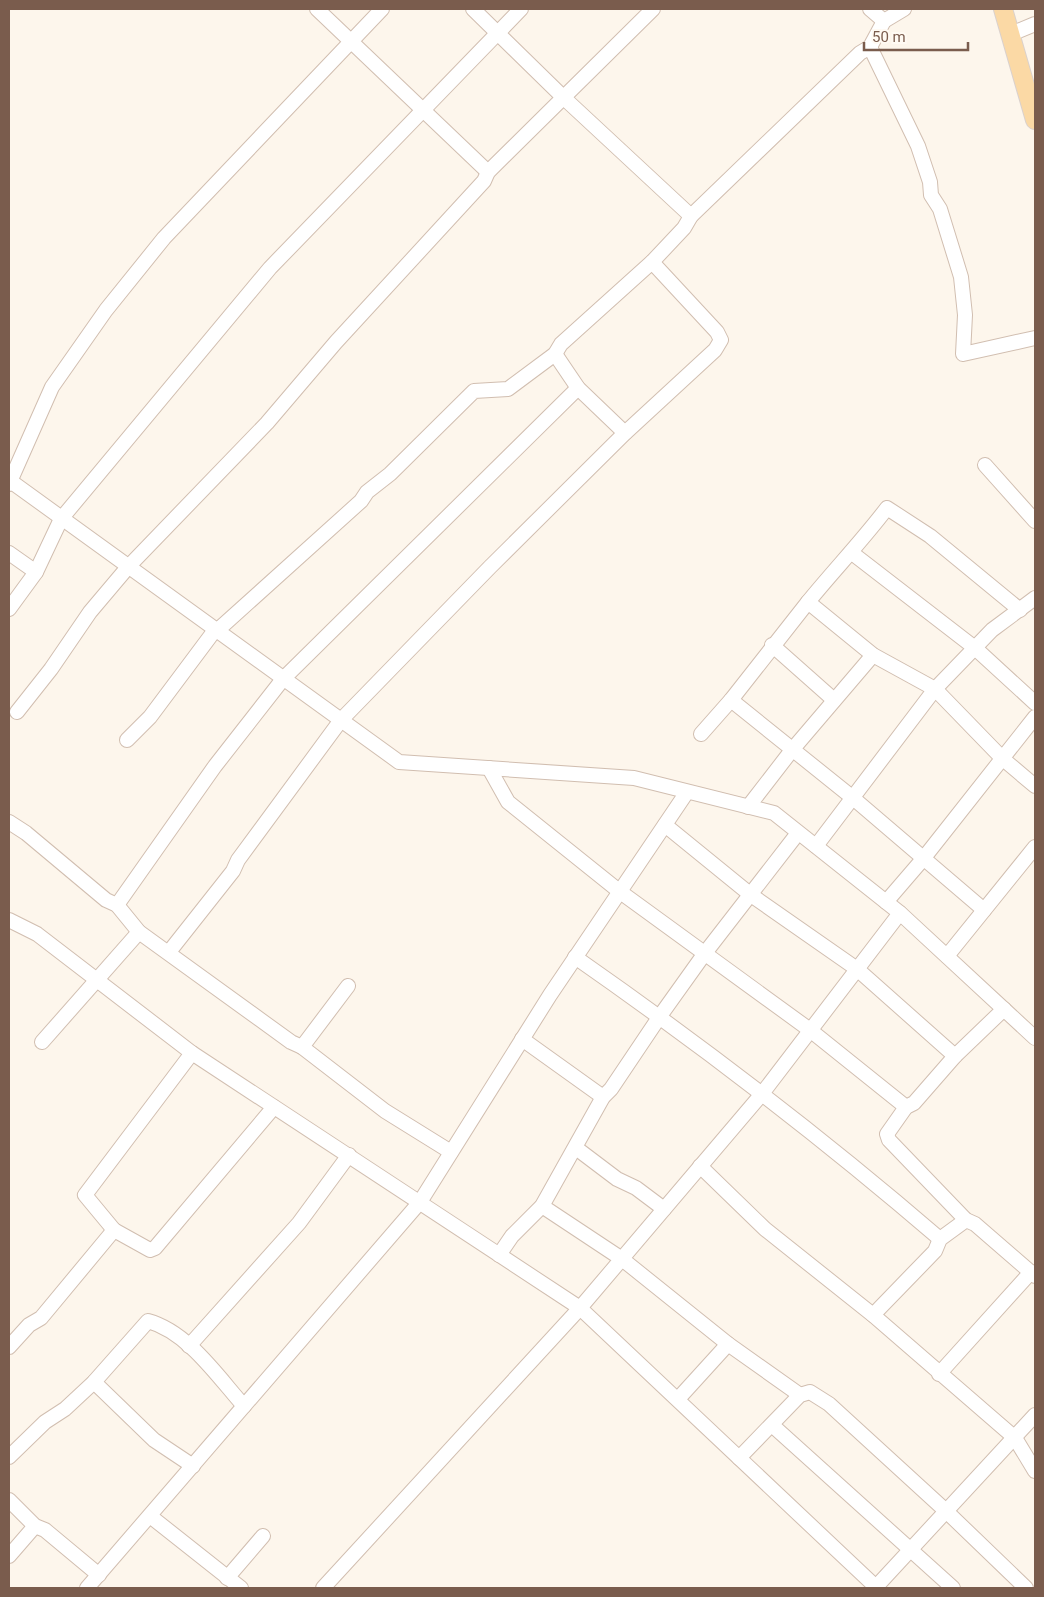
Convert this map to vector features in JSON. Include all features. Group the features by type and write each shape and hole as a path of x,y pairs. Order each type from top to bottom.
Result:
{"main road":[{"path":"1003,9 1032,98 1035,120"}],"street":[{"path":"316,9 422,112 488,172"},
{"path":"382,9 164,238 106,310 52,387 9,482 398,762 634,778 774,813 900,913 1035,1038"},
{"path":"473,9 564,98 691,216"},
{"path":"9,609 36,572 61,519 270,268 521,9"},
{"path":"17,712 51,669 90,612 128,567 267,423 336,342 484,181 488,172 653,9"},
{"path":"870,9 884,21"},
{"path":"127,740 150,717 215,630 220,628 361,501 367,492 390,474 474,390 508,389 555,354 561,344 652,262 684,228 691,216 860,53 870,47 884,21 904,9"},
{"path":"1011,34 1035,24"},
{"path":"870,47 918,146 930,182 931,195 940,209 961,277 965,315 963,354 1035,338"},
{"path":"169,952 233,871 238,860 341,720 483,574 625,434 715,350 721,340 717,332 652,262"},
{"path":"555,354 578,388 625,434"},
{"path":"117,905 215,766 283,679 578,388"},
{"path":"985,465 1035,521"},
{"path":"702,734 731,700 772,645 842,560 852,553 887,508 930,536 1020,610"},
{"path":"9,553 36,572"},
{"path":"852,553 975,648 1035,703"},
{"path":"816,846 935,689 992,630 1035,598"},
{"path":"808,602 873,655 935,689 1003,758 1035,786"},
{"path":"772,645 834,700"},
{"path":"748,807 792,750 873,655"},
{"path":"731,700 852,798 984,910"},
{"path":"886,902 923,859 1035,717"},
{"path":"489,768 508,802 620,891 810,1030 906,1107"},
{"path":"87,1588 420,1202 575,957 688,792"},
{"path":"9,822 26,833 106,900 117,905 139,932 291,1042 302,1047 385,1111 452,1152"},
{"path":"665,825 751,895 857,970 955,1056"},
{"path":"499,1254 512,1236 542,1206 603,1097 611,1090 705,953 798,833"},
{"path":"947,956 1035,847"},
{"path":"323,1588 580,1308 622,1259 761,1095 900,913"},
{"path":"9,920 37,934 192,1054 580,1308 876,1588 1035,1415"},
{"path":"42,1042 139,932"},
{"path":"575,957 660,1016 878,1185 940,1240"},
{"path":"302,1047 348,986"},
{"path":"939,1374 1033,1274 975,1224 966,1220 889,1140 887,1134 906,1107 914,1103 955,1056 1004,1009"},
{"path":"522,1040 603,1097"},
{"path":"192,1054 85,1194 114,1230 150,1250 155,1248 274,1107"},
{"path":"576,1148 617,1179 636,1188 664,1209"},
{"path":"189,1346 299,1222 349,1155"},
{"path":"700,1166 765,1229 874,1315 939,1374 1015,1438 1035,1471"},
{"path":"542,1206 622,1259 728,1344 800,1395"},
{"path":"874,1315 935,1251 940,1240 966,1220"},
{"path":"9,1347 29,1325 41,1318 114,1230"},
{"path":"9,1458 45,1422 65,1409 94,1382 148,1321 158,1324 189,1346 244,1406"},
{"path":"678,1399 728,1344"},
{"path":"94,1382 154,1440 192,1466"},
{"path":"738,1458 800,1395 810,1392 829,1404 946,1511 1026,1588"},
{"path":"772,1425 912,1549 953,1588"},
{"path":"9,1500 35,1526 44,1530 99,1575"},
{"path":"150,1516 241,1588"},
{"path":"9,1556 35,1526"},
{"path":"227,1578 263,1536"}]}
